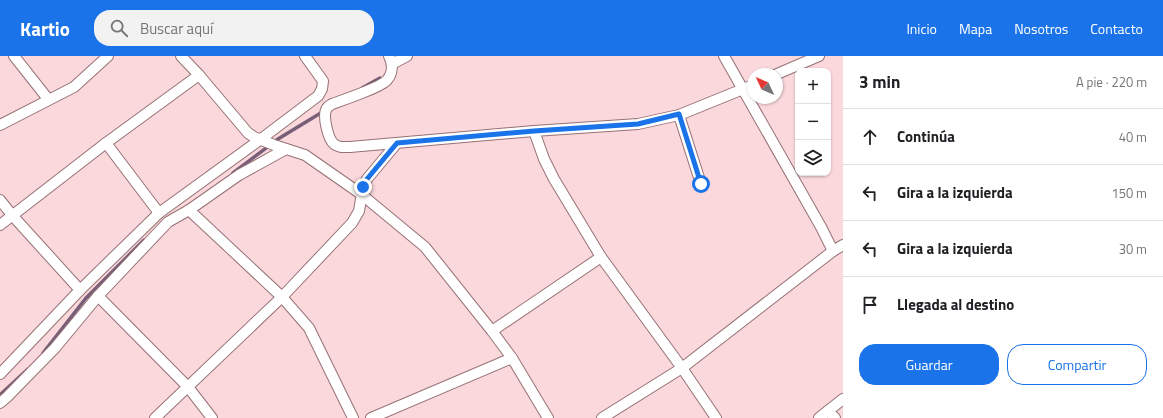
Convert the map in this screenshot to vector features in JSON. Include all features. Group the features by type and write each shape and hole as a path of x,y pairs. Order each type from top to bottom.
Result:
{"street":[{"path":"14,56 48,99"},
{"path":"0,125 48,99 74,87 108,56"},
{"path":"0,374 80,290 159,213 263,140 318,96 322,89 323,81 305,56"},
{"path":"407,56 391,60 392,70 387,81 332,104 327,108 325,122 331,140 335,144 340,147 638,124 679,114 747,88"},
{"path":"602,418 682,368 840,248 821,227 724,56"},
{"path":"783,71 819,56"},
{"path":"184,57 240,126 248,132 274,145 305,155 361,194 425,247 492,330 512,358 548,418"},
{"path":"0,225 106,143 199,75"},
{"path":"679,114 701,184"},
{"path":"534,131 544,159 554,179 601,258 682,368 716,418"},
{"path":"106,143 159,213"},
{"path":"155,418 282,297 352,223 359,211 361,194 367,179 397,143"},
{"path":"0,403 55,348 98,296 168,222 190,210 238,175 286,149"},
{"path":"0,200 80,290"},
{"path":"190,210 282,297 309,328 353,418"},
{"path":"492,330 601,258"},
{"path":"98,296 188,387 212,418"},
{"path":"371,418 512,358"},
{"path":"819,418 832,415 843,399"}],"waterway":[{"path":"362,88 380,78"},
{"path":"233,173 278,139 324,111"},
{"path":"43,353 86,298 144,240"},
{"path":"0,395 28,369"}],"route":[{"path":"363,187 367,179 397,143 638,124 679,114 701,184"}]}
